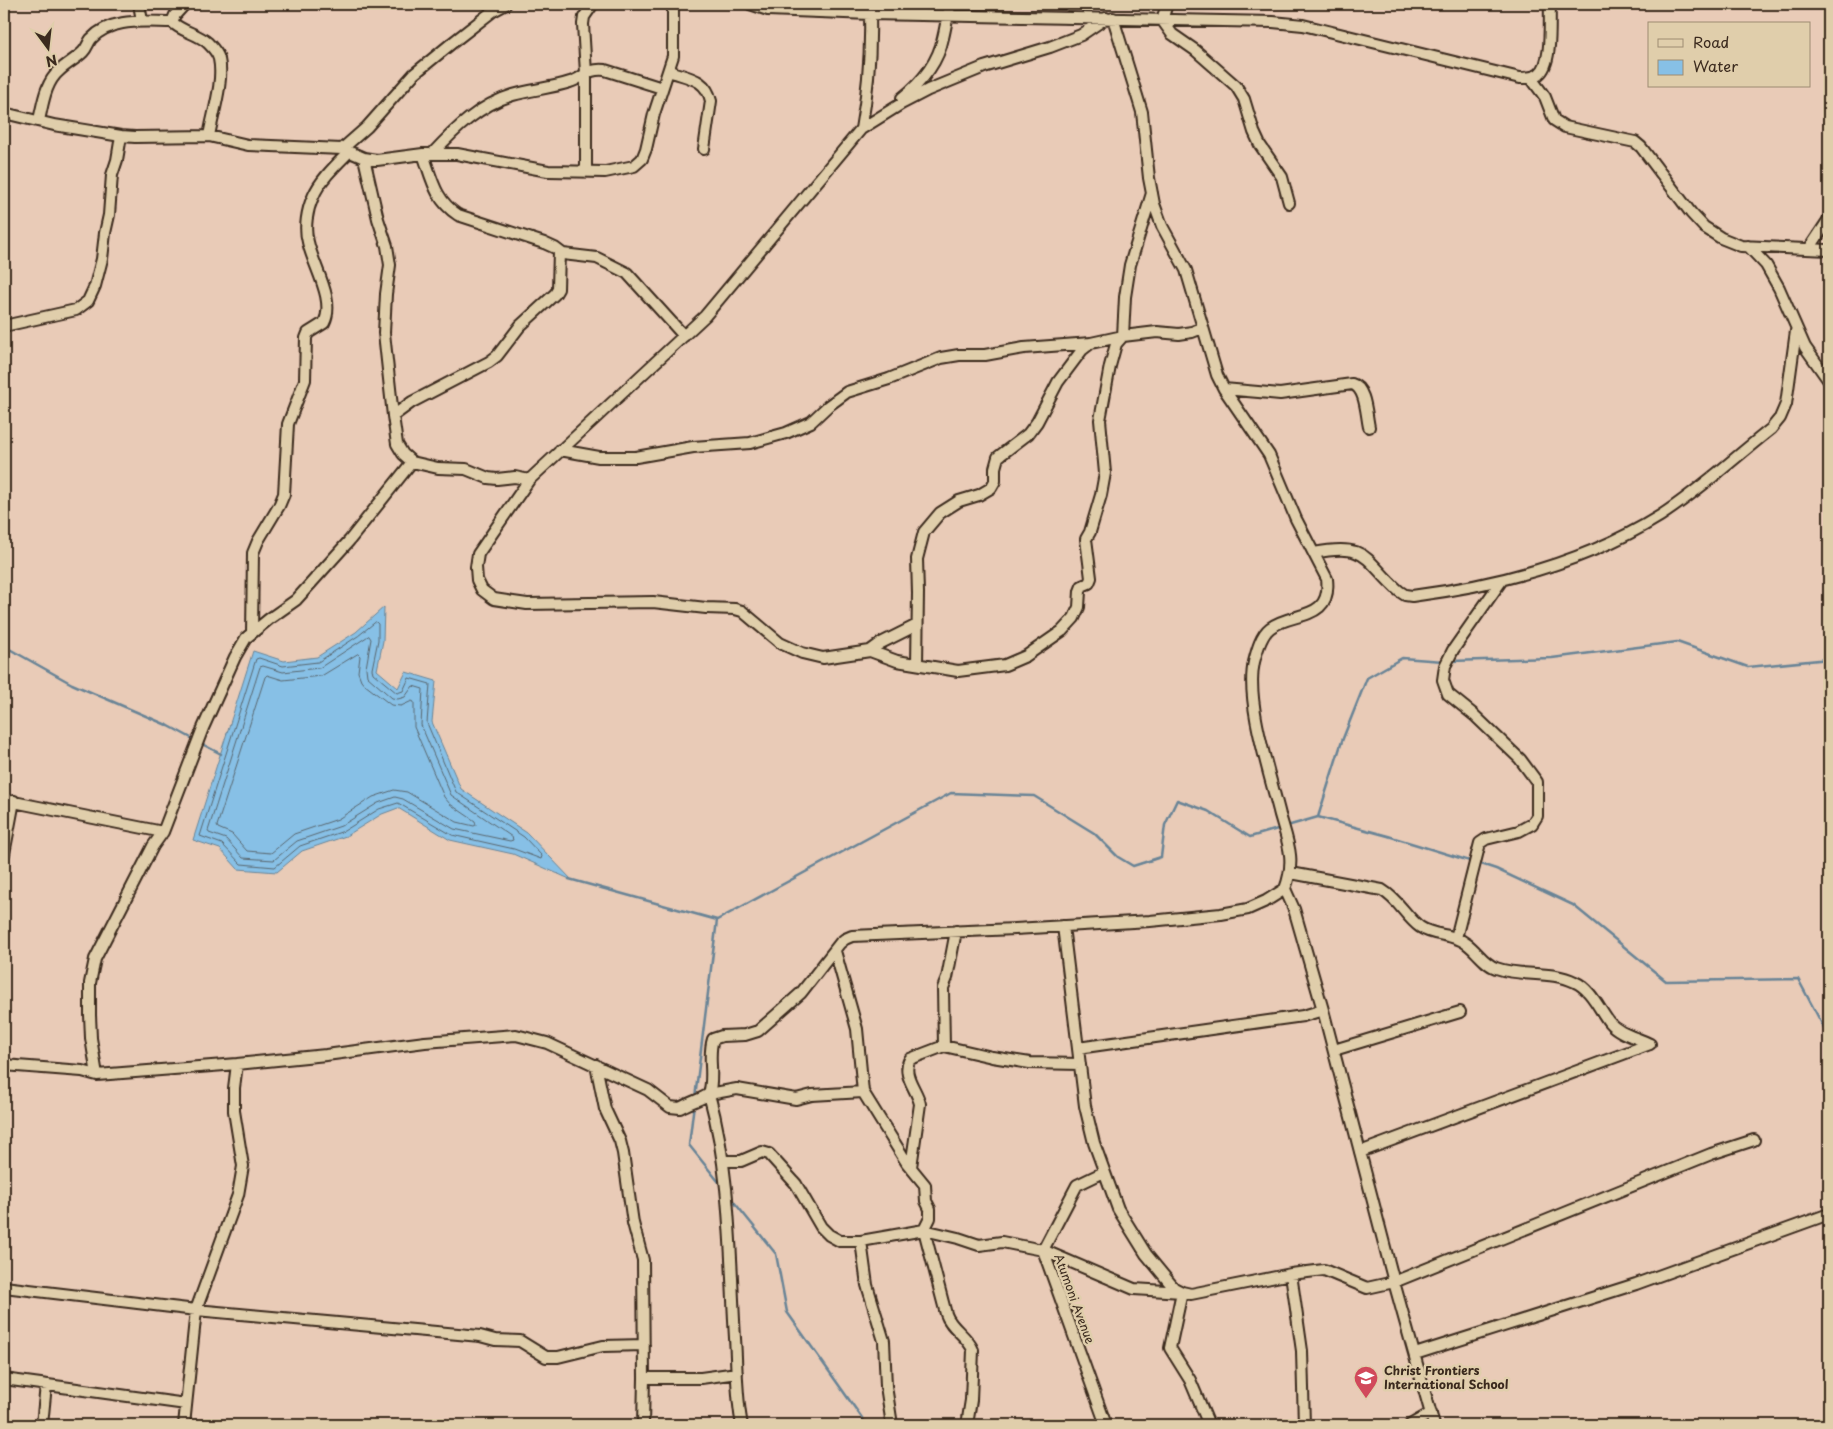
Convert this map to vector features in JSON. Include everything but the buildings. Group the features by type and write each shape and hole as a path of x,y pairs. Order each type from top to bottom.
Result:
{"street":[{"path":"139,4 142,21"},
{"path":"172,22 175,15 185,4"},
{"path":"252,633 253,553 284,494 287,429 291,413 305,380 306,338 308,334 324,324 327,313 326,295 307,241 307,214 313,195 346,150 414,74 452,42 506,4"},
{"path":"586,171 586,73 582,24 584,17 593,4"},
{"path":"4,112 83,131 121,136 209,136 248,145 346,150 364,158 377,160 428,154 457,154 477,156 548,171 605,172 634,166 642,159 673,56 673,4"},
{"path":"750,4 768,10 870,14 1273,22 1302,26 1520,78 1531,78 1540,74 1546,66 1550,4"},
{"path":"917,625 881,643 870,651 823,658 802,653 780,644 742,611 734,609 653,602 527,604 494,599 482,590 477,580 476,567 478,554 529,480 705,316 861,130 909,93 925,77 936,59 951,4"},
{"path":"1162,20 1169,4"},
{"path":"861,130 869,81 870,14"},
{"path":"880,116 928,90 968,74 1081,35 1110,18"},
{"path":"742,1425 737,1373 727,1196 723,1161 709,1094 713,1081 710,1047 713,1039 722,1036 746,1035 758,1031 801,993 845,939 852,936 1064,926 1221,914 1248,909 1266,902 1285,889 1290,873 1292,863 1290,850 1261,741 1251,691 1254,663 1261,641 1272,626 1310,614 1322,604 1328,590 1327,579 1296,519 1269,455 1224,389 1217,375 1186,270 1162,226 1152,193 1142,112 1110,18"},
{"path":"1162,20 1172,34 1195,50 1236,86 1244,99 1260,145 1282,177 1289,202"},
{"path":"39,120 51,79 84,51 91,40 99,33 118,24 142,21 172,22 177,28 199,37 208,44 219,58 219,78 209,136"},
{"path":"428,154 474,114 510,96 572,82 596,69 605,70 662,88"},
{"path":"669,71 705,86 709,94 711,101 704,149"},
{"path":"1531,78 1545,97 1554,120 1565,127 1635,142 1641,146 1676,196 1704,227 1721,238 1741,246 1829,250"},
{"path":"4,326 76,310 88,301 95,286 102,259 109,215 112,175 121,136"},
{"path":"428,154 438,195 446,208 458,215 544,243 563,254 597,258 627,273 684,336"},
{"path":"364,158 378,218 387,246 390,265 384,333 393,416 398,444 403,454 412,462 438,468 466,469 497,479 515,477 529,480"},
{"path":"870,651 896,661 958,671 1005,665 1026,656 1062,631 1074,618 1079,607 1082,586 1089,583 1091,578 1086,539 1090,532 1101,495 1105,473 1100,420 1116,344 1123,336 1125,297 1130,265 1152,193"},
{"path":"1810,249 1829,219"},
{"path":"1748,246 1766,265 1779,288 1796,331 1810,355 1829,381"},
{"path":"393,416 412,402 497,356 520,326 556,294 558,288 559,251"},
{"path":"560,450 599,457 636,457 692,447 750,443 786,433 811,422 847,392 889,379 940,358 959,355 985,355 1024,348 1092,343 1123,336 1157,332 1178,334 1202,328"},
{"path":"1314,553 1338,550 1359,552 1368,558 1399,591 1405,595 1412,596 1502,580 1567,560 1606,544 1643,525 1675,505 1771,430 1780,418 1786,404 1796,331"},
{"path":"916,664 917,559 924,532 940,513 959,501 991,488 995,481 995,468 998,457 1028,434 1037,422 1058,382 1082,350 1092,343"},
{"path":"1224,389 1280,394 1356,385 1362,394 1369,427"},
{"path":"97,1075 91,1038 90,1015 90,983 95,959 153,846 163,832 203,728 235,657 246,638 296,600 349,541 412,462"},
{"path":"1456,938 1480,843 1486,838 1525,828 1532,824 1537,816 1538,782 1520,759 1474,715 1448,694 1443,680 1445,666 1454,650 1502,580"},
{"path":"4,854 9,800 163,832"},
{"path":"1290,873 1382,890 1393,896 1421,928 1442,936 1456,938 1467,944 1494,968 1576,982 1597,1004 1610,1023 1620,1032 1650,1044 1360,1152"},
{"path":"1285,889 1294,910 1323,1010 1394,1282 1434,1425"},
{"path":"1064,926 1085,1106 1094,1142 1118,1209 1146,1254 1174,1288 1182,1292"},
{"path":"944,1046 943,988 947,978 956,931"},
{"path":"835,951 857,1029 863,1092 911,1167 925,1185 930,1218 924,1230 949,1322 970,1343 973,1350 971,1400 967,1425"},
{"path":"1078,1048 1303,1016 1323,1010"},
{"path":"1334,1050 1460,1012"},
{"path":"4,1065 82,1071 97,1075 237,1064 425,1042 516,1035 547,1043 648,1090 670,1107 680,1108 695,1099 702,1099 709,1094 737,1089 796,1099 812,1095 863,1092"},
{"path":"911,1167 920,1104 908,1074 908,1061 910,1058 944,1046 1030,1063 1080,1064"},
{"path":"184,1425 196,1310 238,1195 243,1166 234,1111 237,1064"},
{"path":"596,1066 605,1109 620,1141 633,1223 643,1260 643,1425"},
{"path":"723,1161 741,1161 762,1152 769,1154 782,1166 796,1184 821,1227 829,1236 840,1241 861,1241 924,1230 979,1245 1002,1242 1043,1250 1134,1289 1191,1294 1291,1274 1324,1270 1367,1288 1394,1282 1702,1158 1754,1140"},
{"name":"Atumoni Avenue","path":"1104,1172 1077,1184 1043,1250 1106,1425"},
{"path":"1415,1354 1636,1284 1829,1214"},
{"path":"861,1241 867,1285 884,1341 886,1386 892,1425"},
{"path":"1291,1274 1302,1351 1304,1425"},
{"path":"4,1288 196,1310 480,1336 495,1340 520,1340 546,1357 558,1357 603,1346 644,1345"},
{"path":"1182,1292 1170,1348 1190,1380 1209,1425"},
{"path":"644,1378 701,1378 737,1373"},
{"path":"4,1379 186,1404"},
{"path":"42,1425 46,1385"},
{"path":"1410,1425 1431,1413"}],"water":[{"path":"384,607 383,641 377,670 398,688 406,672 436,681 432,722 461,789 527,833 572,880 513,854 450,840 398,808 382,814 346,836 302,851 277,872 238,869 220,849 193,840 253,651 284,661 317,657 356,632"}],"waterway":[{"path":"1451,661 1552,658 1677,642 1748,667 1829,659"},
{"path":"4,646 72,684 169,726 195,740"},
{"path":"1287,826 1318,817 1342,741 1367,678 1402,658 1443,661"},
{"path":"200,743 221,754"},
{"path":"569,879 717,920 951,793 1034,796 1094,833 1118,857 1133,866 1161,857 1165,825 1177,800 1208,811 1250,837 1281,828"},
{"path":"1318,817 1473,862"},
{"path":"1478,863 1496,869 1573,905 1666,981 1798,979 1829,1037"},
{"path":"695,1098 717,920"},
{"path":"694,1104 689,1145 722,1186"},
{"path":"730,1197 776,1254 787,1312 867,1425"}],"place":[{"name":"Christ Frontiers International School","path":"1366,1399"}]}
